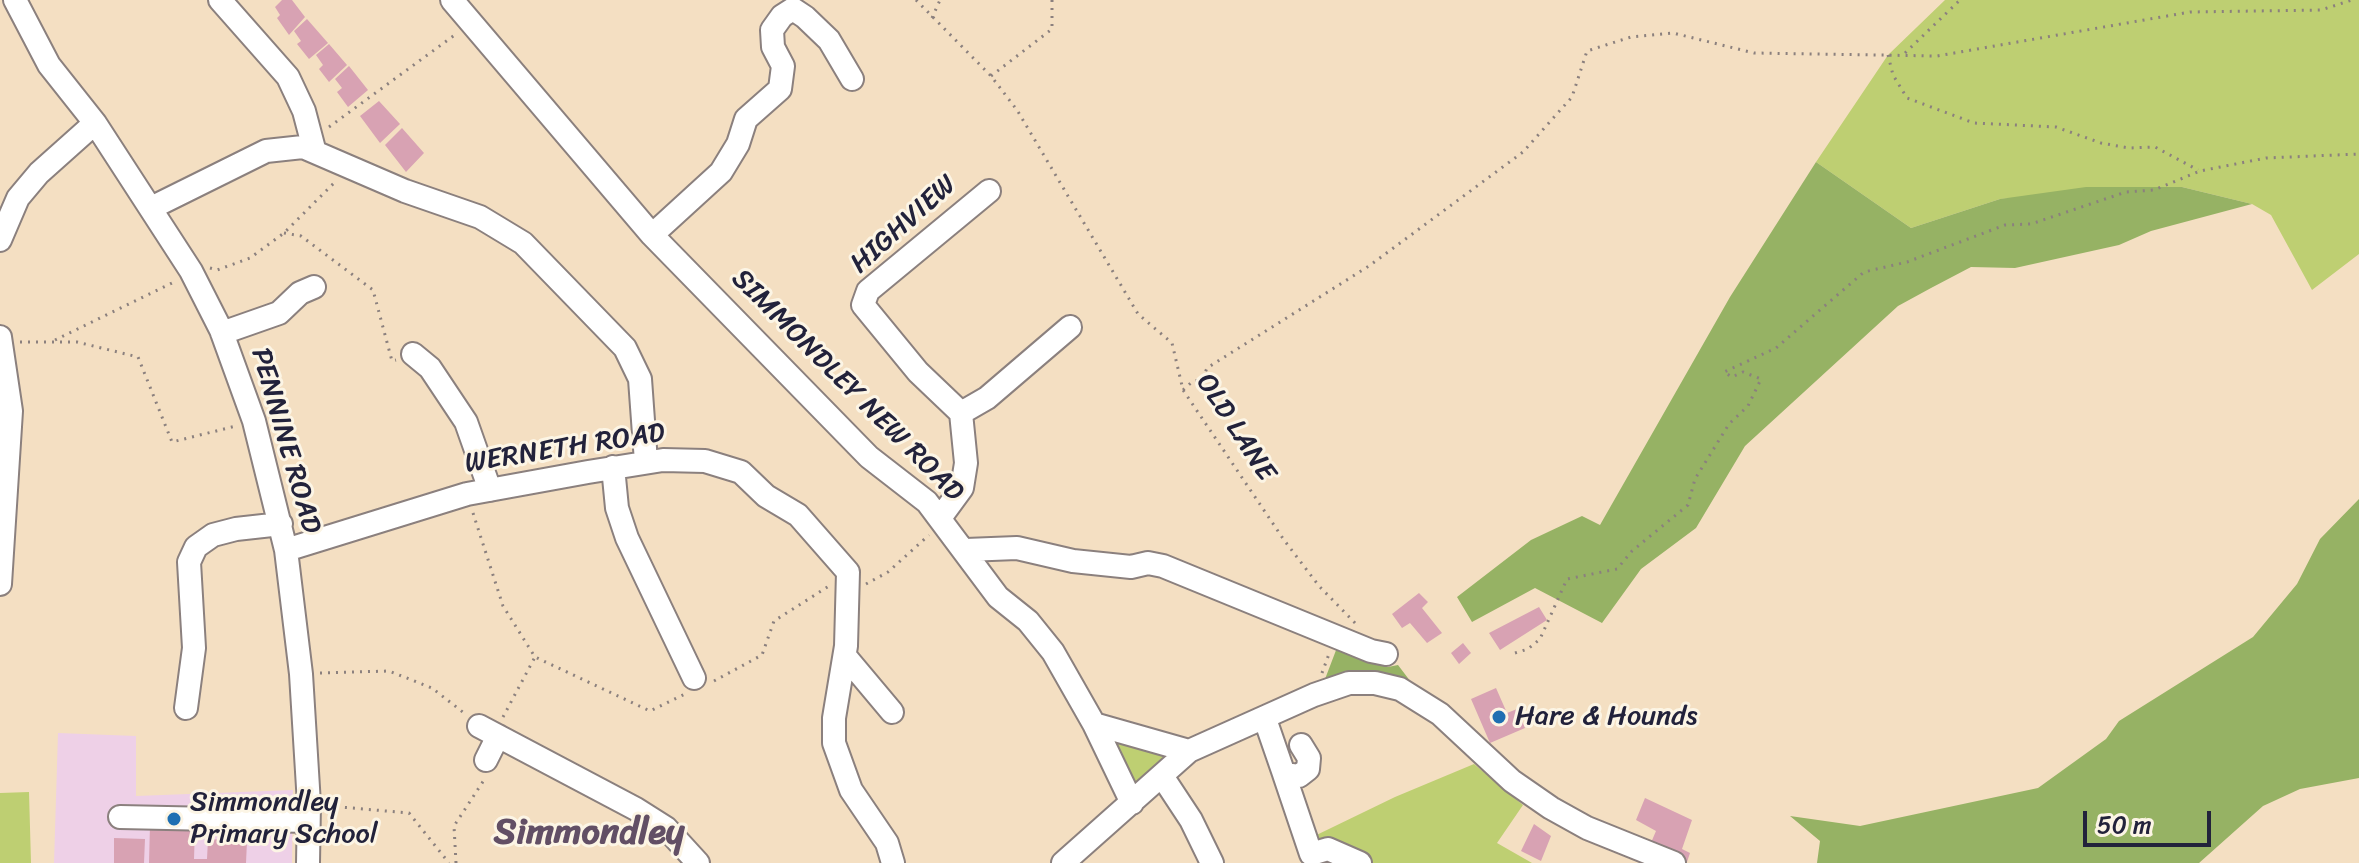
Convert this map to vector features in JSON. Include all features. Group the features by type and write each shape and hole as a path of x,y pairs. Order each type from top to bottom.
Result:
{"street":[{"path":"0,9 12,0"},
{"name":"PENNINE ROAD","path":"12,0 49,65 95,123 187,266 222,333 254,421 286,550 301,674 309,812 308,863"},
{"path":"220,0 288,77 313,144 349,168 480,217 523,243 625,348 640,379 646,462"},
{"name":"SIMMONDLEY NEW ROAD","path":"452,0 652,235 869,457 927,502 966,550 998,597 1028,621 1053,652 1094,724 1132,803"},
{"path":"652,235 721,172 738,144 746,119 780,89 783,66 773,47 772,30 792,5 829,40 831,64 852,79"},
{"path":"0,240 18,198 39,173 95,123"},
{"path":"151,208 266,151 313,144"},
{"name":"HIGHVIEW","path":"961,413 924,378 863,305 868,291 989,191"},
{"path":"222,333 279,313 300,293 314,287"},
{"path":"942,521 962,488 966,463 961,413 987,398 1070,327"},
{"path":"0,584 6,411 1,340"},
{"path":"413,354 430,368 466,422 478,492"},
{"name":"WERNETH ROAD","path":"286,550 478,492 646,462 705,461 741,472 766,496 798,515 848,583"},
{"path":"613,467 617,508 627,538 696,685"},
{"path":"186,708 194,648 189,562 196,547 213,535 281,524"},
{"path":"966,550 1017,548 1073,561 1131,567 1148,563 1163,566 1386,654"},
{"path":"848,583 845,656 834,718 834,743 851,790 887,843 893,863"},
{"path":"845,656 892,712"},
{"path":"1063,863 1189,751 1314,695 1349,683 1375,683 1400,689 1440,714 1512,781 1551,808 1587,828 1674,863"},
{"path":"1265,719 1311,854 1328,849 1360,863"},
{"path":"1094,724 1189,751"},
{"path":"486,760 490,732 666,828 698,863"},
{"path":"1284,774 1299,776 1308,769 1309,758 1301,745"},
{"path":"1162,776 1191,820 1212,863"},
{"path":"120,817 309,812"}],"path":[{"name":"OLD LANE","path":"916,0 991,76 1076,205 1138,314 1172,343 1183,390 1284,540 1319,586 1359,627"},
{"path":"932,18 940,0"},
{"path":"991,76 1052,29 1052,0"},
{"path":"1905,53 1960,0"},
{"path":"1183,390 1193,381 1202,380 1207,368 1369,266 1523,152 1572,97 1587,51 1631,37 1673,33 1754,53 1905,53 1937,56 2190,12 2321,10 2352,0"},
{"path":"313,144 472,23"},
{"path":"1888,55 1893,75 1907,98 1974,123 2056,127 2101,143 2129,148 2155,147 2200,171"},
{"path":"1515,653 1540,639 1567,579 1617,569 1632,551 1688,505 1695,479 1729,424 1748,406 1761,379 1743,372 1732,377 1724,372 1776,348 1864,272 1907,262 1992,228 2031,224 2126,192 2154,190 2200,171 2266,158 2359,154"},
{"path":"51,341 77,332 187,266 217,270 250,258 284,233 349,168"},
{"path":"284,233 301,236 373,290 392,361 413,354"},
{"path":"1,340 77,342 138,357 172,442 254,421"},
{"path":"478,492 503,606 535,657 650,711 696,685 762,655 774,621 848,583 888,572 942,521"},
{"path":"1314,695 1336,635"},
{"path":"301,674 389,671 432,688 490,732 535,657"},
{"path":"456,863 454,826 481,789 486,760"},
{"path":"309,812 409,813 449,863"}],"shaded area":[{"name":"Simmondley Primary School","path":"58,733 136,736 136,796 293,790 292,863 54,863"}],"green space":[{"path":"1945,0 2359,0 2359,254 2312,290 2271,215 2252,204 2182,187 2000,199 1911,228 1816,162 1888,55"},
{"path":"1816,162 1911,228 2000,199 2086,187 2182,187 2252,204 2151,231 2119,245 2015,268 1971,267 1931,288 1898,306 1745,446 1696,528 1641,569 1602,623 1535,588 1472,622 1457,597 1531,540 1582,516 1600,525 1730,297"},
{"path":"2359,499 2359,778 2300,789 2263,806 2199,863 1817,863 1820,841 1790,816 1860,826 2038,788 2106,739 2119,721 2253,637 2297,584 2320,539"},
{"path":"1338,645 1388,667 1398,665 1417,690 1322,687"},
{"path":"1118,739 1168,755 1139,783 1130,779 1115,743"},
{"path":"1474,764 1523,805 1497,843 1532,863 1308,863 1300,843 1395,797"},
{"path":"29,792 31,863 0,863 0,793"}],"building":[{"path":"282,0 292,0 305,17 289,35 277,18 280,15 275,7"},
{"path":"307,19 328,43 309,59 297,44 301,41 294,31"},
{"path":"329,44 347,65 329,82 319,69 323,65 316,55"},
{"path":"349,66 368,90 348,107 337,92 342,88 335,79"},
{"path":"379,101 400,124 380,143 360,116"},
{"path":"402,128 424,153 406,172 385,145"},
{"path":"1419,593 1428,602 1422,608 1442,633 1427,643 1410,623 1402,628 1392,614"},
{"path":"1539,607 1547,620 1500,650 1489,633"},
{"path":"1463,643 1471,653 1459,664 1451,653"},
{"name":"Hare & Hounds","path":"1496,688 1507,713 1517,709 1525,728 1490,743 1471,699"},
{"path":"1645,798 1692,820 1682,849 1690,853 1687,862 1650,845 1656,831 1636,820"},
{"path":"1534,824 1551,836 1541,861 1521,851"},
{"path":"150,825 195,827 194,859 207,859 208,839 247,841 246,863 149,863"},
{"path":"114,838 145,839 144,863 114,863"}],"place":[{"name":"Hare & Hounds","path":"1499,717"},
{"name":"Simmondley Primary School","path":"174,819"}],"district":[{"name":"Simmondley","path":"589,834"}]}
